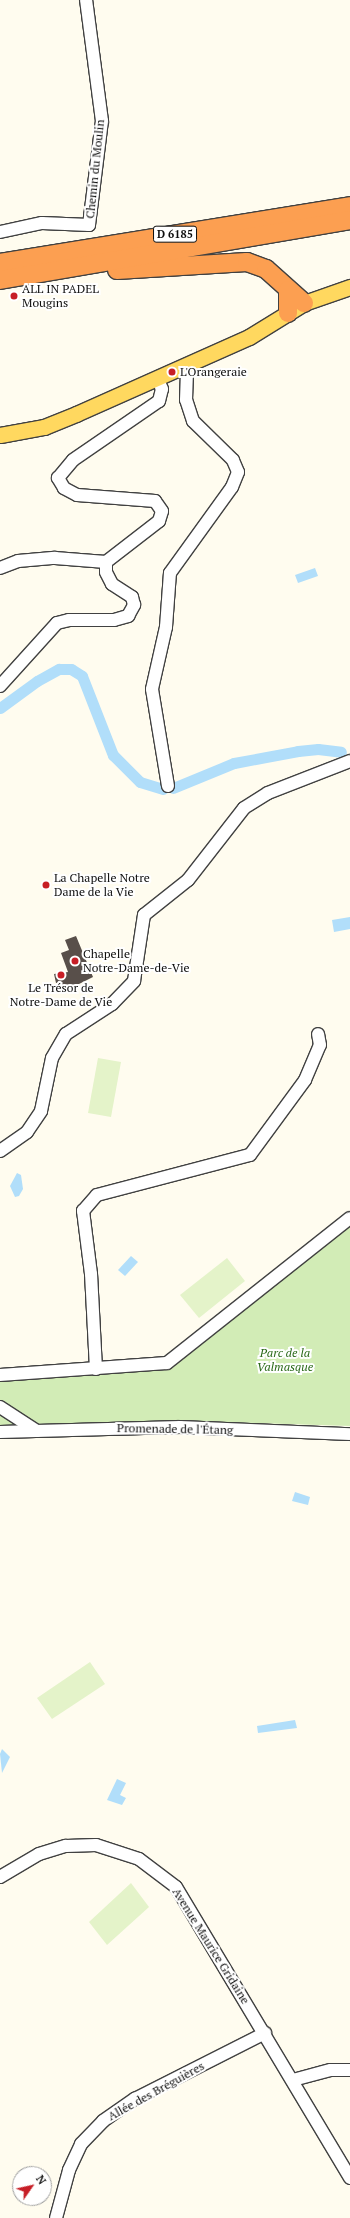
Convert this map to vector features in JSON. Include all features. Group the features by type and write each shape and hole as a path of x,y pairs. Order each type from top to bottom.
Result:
{"highway":[{"path":"221,226 350,196"},
{"name":"D 6185","path":"0,263 350,206"},
{"name":"D 6185","path":"8,279 350,220"},
{"path":"8,279 247,262 266,269 304,303"},
{"path":"288,290 288,313"}],"main road":[{"path":"0,435 44,426 249,337 304,303 350,287"}],"street":[{"name":"Chemin du Moulin","path":"0,232 42,223 89,225 102,121 86,0"},
{"path":"168,786 152,689 166,627 170,573 232,487 238,472 232,460 193,421 186,400 187,365"},
{"path":"0,568 18,561 55,558 106,562 150,530 159,521 162,511 155,501 77,495 64,488 58,478 73,460 159,401 162,389 157,378"},
{"path":"0,686 57,623 69,620 114,620 128,616 134,604 132,597 112,584 106,572 106,562"},
{"path":"0,1151 26,1132 41,1111 52,1058 66,1034 112,1004 134,981 144,915 188,880 244,808 268,793 350,761"},
{"path":"96,1369 91,1274 83,1211 97,1195 250,1155 305,1080 320,1044 318,1034"},
{"path":"0,1375 167,1363 350,1218"},
{"path":"0,1408 36,1431"},
{"name":"Promenade de l'Étang","path":"0,1432 180,1427 350,1434"},
{"name":"Avenue Maurice Gridaine","path":"0,1877 39,1854 66,1846 96,1845 139,1858 176,1887 265,2033 350,2178"},
{"name":"Avenue Maurice Gridaine","path":"0,1868 17,1866"},
{"name":"Allée des Bréguières","path":"56,2218 75,2157 81,2144 102,2120 135,2099 265,2033"},
{"path":"293,2080 331,2070 350,2070"}],"green space":[{"path":"98,1058 121,1062 111,1117 88,1113"},
{"name":"Parc de la Valmasque","path":"350,1226 350,1426 189,1421 0,1427 0,1379 171,1367"},
{"path":"227,1258 245,1281 199,1318 180,1295"},
{"path":"90,1662 105,1684 52,1719 37,1698"},
{"path":"131,1883 149,1907 107,1945 89,1922"}],"water":[{"path":"315,568 318,576 298,583 295,575"},
{"path":"350,917 350,929 334,932 332,920"},
{"path":"17,1173 21,1175 23,1189 19,1196 15,1197 10,1186"},
{"path":"131,1256 138,1262 125,1276 118,1270"},
{"path":"295,1492 310,1497 308,1505 292,1501"},
{"path":"295,1720 297,1728 258,1733 257,1726"},
{"path":"2,1749 10,1757 2,1773 0,1754"},
{"path":"117,1779 126,1783 120,1795 126,1798 122,1805 107,1800"}],"building":[{"name":"Chapelle Notre-Dame-de-Vie","path":"76,936 93,977 77,985 63,987 61,982 56,983 54,974 68,972 61,953 69,950 65,940"}],"waterway":[{"path":"0,708 37,681 59,669 71,669 82,676 113,755 140,782 163,789"},
{"path":"173,788 234,763 298,751 318,749 341,752"}],"place":[{"name":"ALL IN PADEL Mougins","path":"14,296"},
{"name":"L'Orangeraie","path":"172,372"},
{"name":"La Chapelle Notre Dame de la Vie","path":"46,885"},
{"name":"Chapelle Notre-Dame-de-Vie","path":"75,961"},
{"name":"Le Trésor de Notre-Dame de Vie","path":"61,975"}]}
